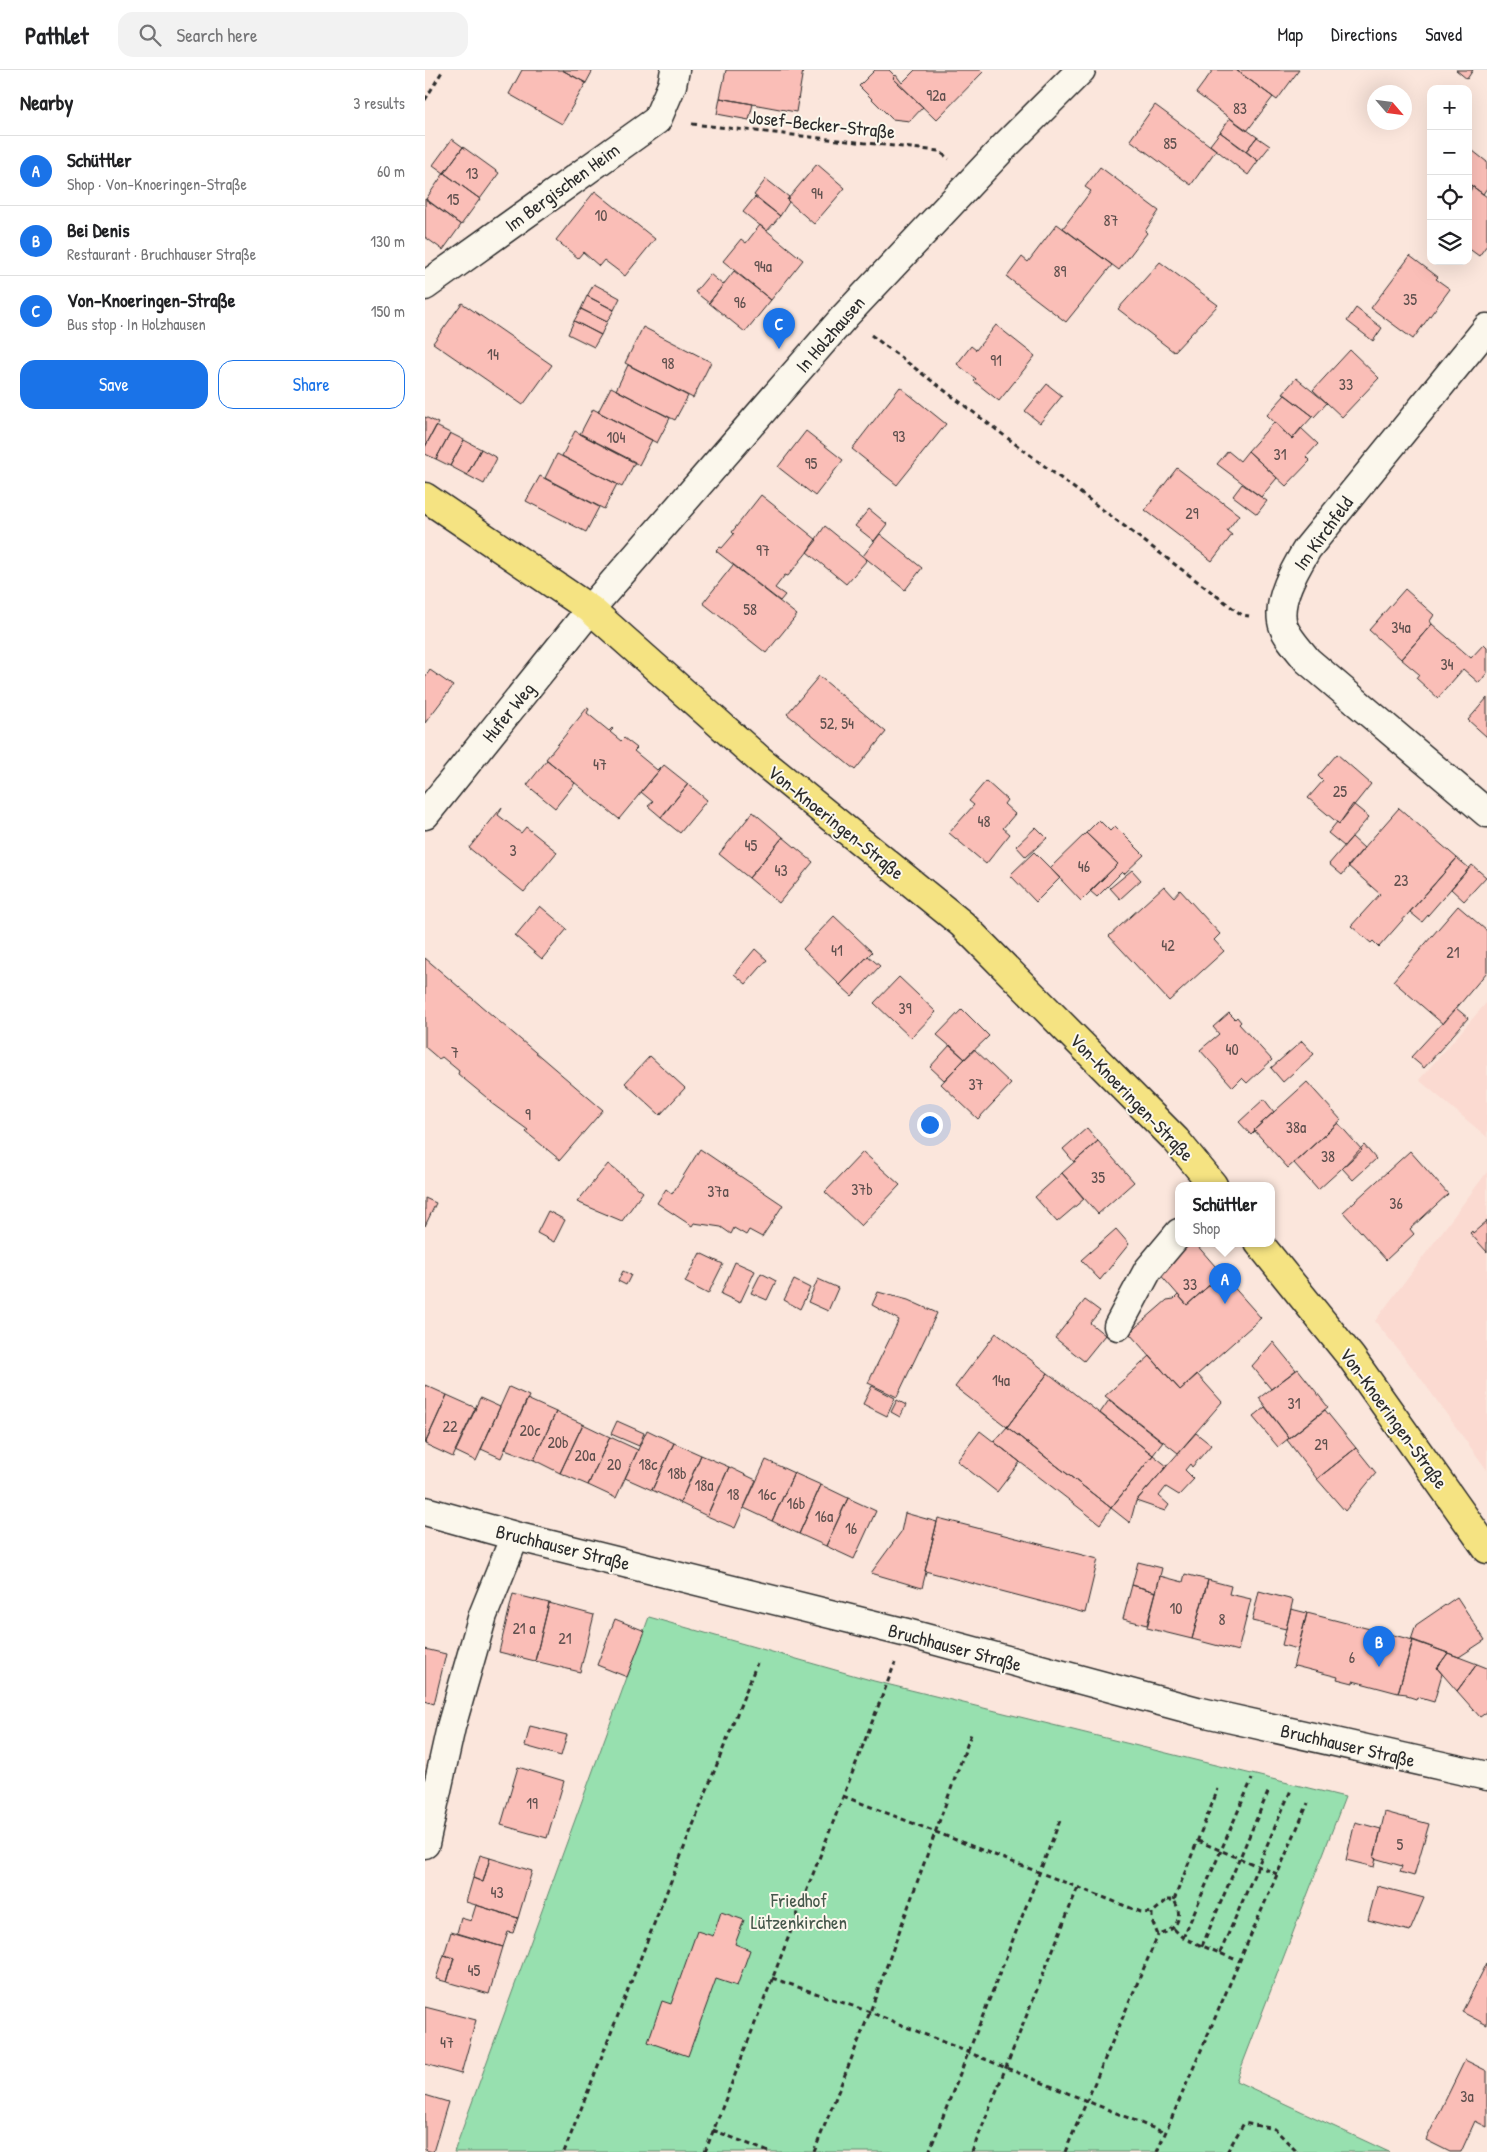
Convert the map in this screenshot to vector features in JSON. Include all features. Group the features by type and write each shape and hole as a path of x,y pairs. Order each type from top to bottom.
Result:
{"main road":[{"name":"Von-Knoeringen-Straße","path":"425,497 590,609 759,759 962,924 1176,1140 1211,1182"},
{"name":"Von-Knoeringen-Straße","path":"1262,1247 1351,1357 1487,1549"}],"street":[{"path":"657,120 672,84 675,70"},
{"name":"In Holzhausen","path":"590,609 845,316 975,178 1081,70"},
{"name":"Im Bergischen Heim","path":"425,286 657,120"},
{"name":"Im Kirchfeld","path":"1281,622 1284,597 1293,574 1307,548 1487,328"},
{"name":"Hufer Weg","path":"425,815 590,609"},
{"path":"1281,622 1291,640 1307,660 1487,813"},
{"path":"1118,1326 1148,1270 1175,1238"},
{"name":"Bruchhauser Straße","path":"425,1510 515,1536 907,1633 1197,1711 1487,1776"},
{"path":"428,1834 451,1727 483,1615 515,1536"}],"path":[{"path":"425,100 443,70"},
{"name":"Josef-Becker-Straße","path":"657,120 939,151 975,178"},
{"path":"845,316 1242,615 1281,622"},
{"path":"705,2152 907,1633"},
{"path":"564,2152 757,1663"},
{"path":"814,2152 870,2012 937,1832 971,1734"},
{"path":"1183,1938 1252,1779"},
{"path":"1065,2152 1158,1935 1174,1929 1180,1916 1174,1900 1219,1789"},
{"path":"1202,1946 1269,1790"},
{"path":"1220,1953 1291,1790"},
{"path":"843,1796 1141,1912 1153,1913"},
{"path":"1157,2152 1309,1803"},
{"path":"929,2152 1061,1818"},
{"path":"1198,1841 1277,1874"},
{"path":"972,2152 1078,1887"},
{"path":"1158,1935 1151,1921 1153,1913 1167,1900 1174,1900"},
{"path":"1174,1929 1183,1938 1239,1961"},
{"path":"772,1978 870,2012 1165,2133"},
{"path":"1227,2152 1244,2123 1275,2129 1297,2152"},
{"path":"713,2130 769,2152"}],"shaded area":[{"path":"1487,1002 1487,1137 1419,1080"},
{"path":"1487,1172 1487,1470 1419,1376 1375,1321"}],"green space":[{"name":"Friedhof Lützenkirchen","path":"649,1617 874,1681 1345,1797 1236,2081 1389,2152 454,2152"}],"building":[{"path":"522,70 562,70 586,83 562,124 509,94"},
{"path":"562,70 593,70 586,83"},
{"path":"726,70 803,70 796,112 720,98"},
{"path":"875,70 889,70 895,76 893,78 923,107 910,121 892,119 859,86"},
{"path":"915,70 981,70 983,72 936,120 893,78 896,75 902,83"},
{"path":"1213,70 1236,70 1273,97 1247,131 1196,93"},
{"path":"1236,70 1299,70 1277,100"},
{"path":"1456,70 1473,70 1467,79"},
{"path":"720,98 753,104 749,120 717,114"},
{"path":"1155,105 1216,150 1191,185 1130,140"},
{"path":"1230,118 1257,137 1246,151 1220,132"},
{"path":"1220,132 1258,161 1248,175 1210,145"},
{"path":"1257,137 1270,146 1258,161 1246,151"},
{"path":"452,139 463,147 444,173 433,165"},
{"path":"463,147 499,173 480,199 444,173"},
{"path":"1472,150 1487,162 1487,188 1483,194 1472,186"},
{"path":"817,164 845,188 814,224 787,200"},
{"path":"1100,167 1159,211 1145,231 1147,233 1119,270 1063,228 1091,191 1085,187"},
{"path":"444,173 480,199 461,225 426,199"},
{"path":"766,179 789,197 787,200 789,202 780,216 754,195"},
{"path":"1472,186 1487,197 1487,245 1479,256 1472,251"},
{"path":"595,191 655,239 625,276 604,260 599,266 583,252 578,258 556,240"},
{"path":"755,197 780,216 767,231 743,212"},
{"path":"425,199 461,225 443,250 425,237"},
{"path":"1057,224 1112,265 1066,322 1007,277 1022,257 1028,262"},
{"path":"760,225 803,260 771,300 723,261 741,239 746,243"},
{"path":"1410,256 1438,277 1436,279 1450,289 1413,339 1371,308"},
{"path":"1160,262 1218,305 1174,352 1118,309"},
{"path":"734,271 771,300 745,332 709,303"},
{"path":"710,274 723,285 709,303 695,292"},
{"path":"594,284 620,298 614,310 587,296"},
{"path":"587,296 614,310 607,322 581,309"},
{"path":"462,303 552,365 523,405 433,343"},
{"path":"1356,308 1382,328 1373,341 1347,321"},
{"path":"581,309 607,322 601,335 574,321"},
{"path":"574,321 601,335 594,347 568,334"},
{"path":"996,325 1035,356 999,401 974,381 976,379 957,364 971,346 976,350"},
{"path":"643,327 711,362 693,398 625,363"},
{"path":"1350,350 1379,378 1342,417 1313,390"},
{"path":"628,365 688,396 675,420 616,390"},
{"path":"1296,378 1327,403 1314,417 1283,393"},
{"path":"1047,384 1062,396 1040,423 1025,411"},
{"path":"611,387 670,418 657,443 598,412"},
{"path":"900,387 946,424 897,485 852,449"},
{"path":"1285,395 1313,416 1292,439 1267,415"},
{"path":"593,409 652,440 639,465 580,434"},
{"path":"425,417 438,423 425,447"},
{"path":"1274,422 1292,439 1301,428 1318,444 1306,457 1310,461 1286,486 1248,451"},
{"path":"436,426 450,433 436,459 425,454 425,447"},
{"path":"575,431 635,462 622,487 562,456"},
{"path":"806,431 843,460 815,496 778,467"},
{"path":"450,433 464,440 450,466 436,459"},
{"path":"464,440 481,449 467,475 450,466"},
{"path":"481,449 497,458 484,484 467,475"},
{"path":"1228,451 1240,461 1248,451 1277,478 1261,497 1217,464"},
{"path":"557,454 617,484 604,509 545,478"},
{"path":"1177,468 1239,515 1227,531 1232,535 1212,561 1145,510"},
{"path":"540,476 599,507 586,532 526,501"},
{"path":"1242,484 1267,501 1257,514 1233,496"},
{"path":"761,495 817,540 788,576 785,575 775,588 785,595 780,601 716,551 720,547 722,548 734,534 732,532"},
{"path":"869,509 887,524 874,541 855,526"},
{"path":"825,526 867,560 846,584 807,552"},
{"path":"880,534 922,568 905,590 863,556"},
{"path":"733,565 797,615 766,653 703,603"},
{"path":"1405,589 1434,615 1430,621 1432,624 1401,659 1369,630"},
{"path":"1432,624 1471,658 1484,644 1487,647 1487,673 1479,683 1463,669 1438,698 1416,678 1419,674 1401,659"},
{"path":"430,670 453,686 425,723 425,677"},
{"path":"819,676 886,732 855,770 787,714"},
{"path":"1487,698 1487,737 1468,720"},
{"path":"587,708 589,709 587,713 609,731 612,728 610,732 621,741 624,738 637,748 634,751 657,770 661,768 619,819 546,759"},
{"path":"1337,754 1371,784 1339,824 1308,798 1323,781 1318,776"},
{"path":"547,760 575,783 555,808 527,785"},
{"path":"664,765 688,784 661,817 648,806 653,802 641,792"},
{"path":"986,781 1007,800 1004,804 1015,814 1003,828 1010,834 986,864 949,833 974,805 969,801"},
{"path":"688,784 707,800 680,833 661,818"},
{"path":"1353,804 1369,817 1344,846 1328,833 1337,822 1339,824"},
{"path":"502,807 498,815 521,833 526,827 557,852 524,892 469,848"},
{"path":"1399,808 1457,858 1379,947 1373,941 1371,943 1351,926 1380,894 1348,866"},
{"path":"753,812 783,837 749,878 719,854"},
{"path":"1099,820 1110,831 1115,826 1144,855 1124,874 1122,872 1097,897 1090,891 1118,864 1086,833"},
{"path":"1036,827 1047,838 1026,857 1016,846"},
{"path":"1086,833 1118,864 1081,901 1050,868"},
{"path":"783,837 813,862 779,903 749,878"},
{"path":"1352,837 1364,848 1342,875 1329,864"},
{"path":"1034,852 1060,878 1036,902 1010,875"},
{"path":"1457,858 1469,868 1422,922 1410,912"},
{"path":"1472,865 1486,877 1464,901 1451,889"},
{"path":"1132,870 1141,880 1120,899 1110,888"},
{"path":"1164,886 1174,897 1180,890 1220,934 1214,940 1224,951 1169,1001 1109,936"},
{"path":"540,906 567,929 542,959 514,935"},
{"path":"1458,906 1487,931 1487,972 1443,1024 1393,981"},
{"path":"834,916 872,952 840,985 803,949"},
{"path":"755,949 767,960 746,984 734,974"},
{"path":"868,956 880,966 852,996 840,985"},
{"path":"425,958 603,1110 560,1160 526,1132 528,1130 491,1103 458,1074 459,1071 442,1057 439,1059 425,1047"},
{"path":"899,977 936,1012 911,1038 874,1003"},
{"path":"1456,1008 1468,1018 1424,1068 1411,1057"},
{"path":"962,1009 989,1036 965,1059 937,1035"},
{"path":"1229,1013 1235,1019 1237,1017 1241,1022 1239,1024 1272,1060 1247,1083 1242,1078 1233,1087 1200,1050 1219,1034 1213,1027"},
{"path":"1302,1041 1314,1054 1283,1082 1271,1068"},
{"path":"950,1045 965,1059 944,1080 930,1067"},
{"path":"974,1049 1011,1084 978,1119 941,1084"},
{"path":"650,1056 685,1088 660,1115 625,1083"},
{"path":"1307,1082 1341,1120 1288,1168 1254,1130"},
{"path":"1264,1099 1274,1112 1251,1135 1239,1122"},
{"path":"1338,1123 1362,1150 1318,1190 1294,1163"},
{"path":"1087,1128 1098,1141 1074,1162 1063,1149"},
{"path":"1098,1141 1134,1182 1098,1214 1062,1173"},
{"path":"1364,1145 1376,1159 1353,1180 1342,1168"},
{"path":"700,1149 783,1205 762,1237 749,1230 746,1235 734,1228 731,1234 721,1227 694,1223 692,1226 657,1203 666,1189 672,1194"},
{"path":"1410,1151 1448,1194 1410,1229 1414,1234 1386,1260 1343,1212"},
{"path":"863,1152 900,1185 861,1226 825,1192"},
{"path":"608,1164 643,1192 622,1221 577,1202"},
{"path":"1062,1173 1084,1199 1057,1222 1035,1197"},
{"path":"425,1198 436,1203 425,1226"},
{"path":"548,1211 565,1220 554,1242 537,1233"},
{"path":"1487,1221 1487,1252 1470,1233 1472,1231 1473,1233"},
{"path":"1116,1229 1129,1244 1100,1280 1081,1260"},
{"path":"1187,1247 1198,1247 1222,1274 1187,1305 1158,1272"},
{"path":"700,1253 723,1264 708,1294 685,1282"},
{"path":"735,1262 755,1271 740,1303 721,1294"},
{"path":"623,1271 631,1275 626,1285 618,1281"},
{"path":"761,1273 776,1281 767,1300 751,1293"},
{"path":"1222,1274 1261,1318 1180,1390 1129,1333 1167,1300 1174,1299 1178,1295 1187,1305"},
{"path":"818,1279 838,1288 828,1311 808,1302"},
{"path":"794,1280 810,1288 800,1309 784,1300"},
{"path":"878,1292 908,1300 937,1313 897,1397 868,1383 899,1320 872,1305"},
{"path":"1085,1300 1100,1311 1090,1323 1105,1335 1084,1361 1055,1338"},
{"path":"996,1333 1048,1373 1007,1427 955,1387"},
{"path":"1273,1342 1296,1370 1271,1389 1252,1366"},
{"path":"1150,1356 1180,1390 1197,1374 1222,1402 1178,1453 1105,1396"},
{"path":"1298,1369 1328,1407 1289,1438 1259,1398"},
{"path":"1048,1373 1153,1455 1111,1508 1007,1427"},
{"path":"425,1385 447,1395 425,1444"},
{"path":"872,1386 895,1398 887,1416 863,1404"},
{"path":"509,1387 529,1396 501,1458 481,1449"},
{"path":"447,1395 476,1408 453,1457 425,1444"},
{"path":"480,1398 500,1407 476,1461 455,1451"},
{"path":"527,1399 556,1412 534,1460 505,1449"},
{"path":"897,1400 906,1405 900,1417 891,1412"},
{"path":"1109,1400 1163,1442 1153,1455 1100,1413"},
{"path":"1265,1407 1289,1438 1278,1447 1253,1417"},
{"path":"1325,1410 1356,1448 1317,1479 1287,1440"},
{"path":"556,1412 583,1424 560,1473 534,1460"},
{"path":"617,1421 644,1433 639,1446 611,1434"},
{"path":"583,1424 610,1437 588,1485 560,1473"},
{"path":"1007,1427 1111,1508 1100,1524 994,1442"},
{"path":"647,1430 674,1443 652,1490 625,1478"},
{"path":"980,1431 1020,1462 997,1492 957,1461"},
{"path":"1196,1433 1211,1445 1192,1467 1190,1464 1185,1470 1194,1479 1179,1495 1166,1487 1159,1496 1169,1505 1165,1511 1136,1501"},
{"path":"610,1437 638,1450 616,1498 588,1485"},
{"path":"674,1443 701,1455 680,1503 652,1490"},
{"path":"1356,1448 1376,1473 1345,1511 1317,1479"},
{"path":"701,1455 729,1467 707,1516 680,1503"},
{"path":"1153,1455 1167,1466 1136,1501 1130,1523 1111,1508"},
{"path":"766,1460 794,1473 772,1521 744,1508"},
{"path":"729,1467 756,1480 735,1528 707,1516"},
{"path":"794,1473 821,1485 799,1534 772,1521"},
{"path":"821,1485 848,1498 826,1546 799,1534"},
{"path":"848,1498 876,1511 854,1559 826,1546"},
{"path":"905,1513 937,1522 922,1588 871,1573 901,1532"},
{"path":"938,1518 1098,1559 1085,1613 925,1571"},
{"path":"1138,1562 1162,1568 1156,1592 1132,1585"},
{"path":"1185,1574 1208,1580 1192,1639 1147,1628 1160,1576 1183,1582"},
{"path":"1208,1580 1231,1586 1229,1594 1251,1599 1238,1651 1192,1639"},
{"path":"1132,1585 1156,1592 1147,1625 1123,1619"},
{"path":"1259,1591 1293,1600 1286,1629 1252,1621"},
{"path":"513,1594 549,1603 535,1661 499,1652"},
{"path":"1457,1597 1485,1640 1459,1657 1411,1640 1416,1625"},
{"path":"549,1603 594,1615 580,1672 535,1661"},
{"path":"1291,1609 1307,1613 1298,1649 1282,1645"},
{"path":"1307,1613 1413,1640 1398,1693 1353,1681 1353,1683 1337,1679 1338,1677 1295,1666 1293,1668"},
{"path":"615,1619 645,1631 627,1677 597,1665"},
{"path":"1413,1640 1448,1653 1437,1668 1442,1674 1434,1702 1398,1693"},
{"path":"425,1649 446,1654 434,1704 425,1701"},
{"path":"1448,1653 1477,1664 1457,1691 1437,1668"},
{"path":"1477,1664 1487,1668 1487,1712 1480,1717 1457,1691"},
{"path":"530,1726 567,1735 561,1756 525,1746"},
{"path":"518,1767 564,1781 547,1838 501,1825"},
{"path":"1385,1812 1429,1824 1414,1876 1400,1872 1402,1866 1374,1858"},
{"path":"1355,1822 1381,1829 1374,1858 1376,1858 1374,1867 1346,1860"},
{"path":"480,1855 490,1858 483,1882 473,1878"},
{"path":"490,1858 532,1871 518,1918 466,1902 473,1878 483,1882"},
{"path":"1377,1886 1424,1898 1410,1931 1368,1920"},
{"path":"476,1905 518,1918 513,1933 508,1932 503,1947 457,1933 461,1918 471,1921"},
{"path":"721,1912 744,1920 735,1944 750,1950 737,1986 716,1979 688,2056 648,2042 662,2001 671,2004 697,1931 713,1936"},
{"path":"451,1932 503,1947 489,1994 447,1982 454,1958 444,1955"},
{"path":"444,1955 454,1958 447,1982 436,1979"},
{"path":"1487,1963 1487,2025 1462,2012"},
{"path":"425,2007 476,2020 461,2074 425,2064"},
{"path":"1465,2060 1487,2071 1487,2127 1475,2121 1461,2152 1450,2152 1426,2140"},
{"path":"425,2095 448,2102 433,2152 425,2150"}],"place":[{"name":"Von-Knoeringen-Straße","path":"779,349"},
{"name":"Schüttler","path":"1225,1304"},
{"name":"Bei Denis","path":"1379,1667"}]}
